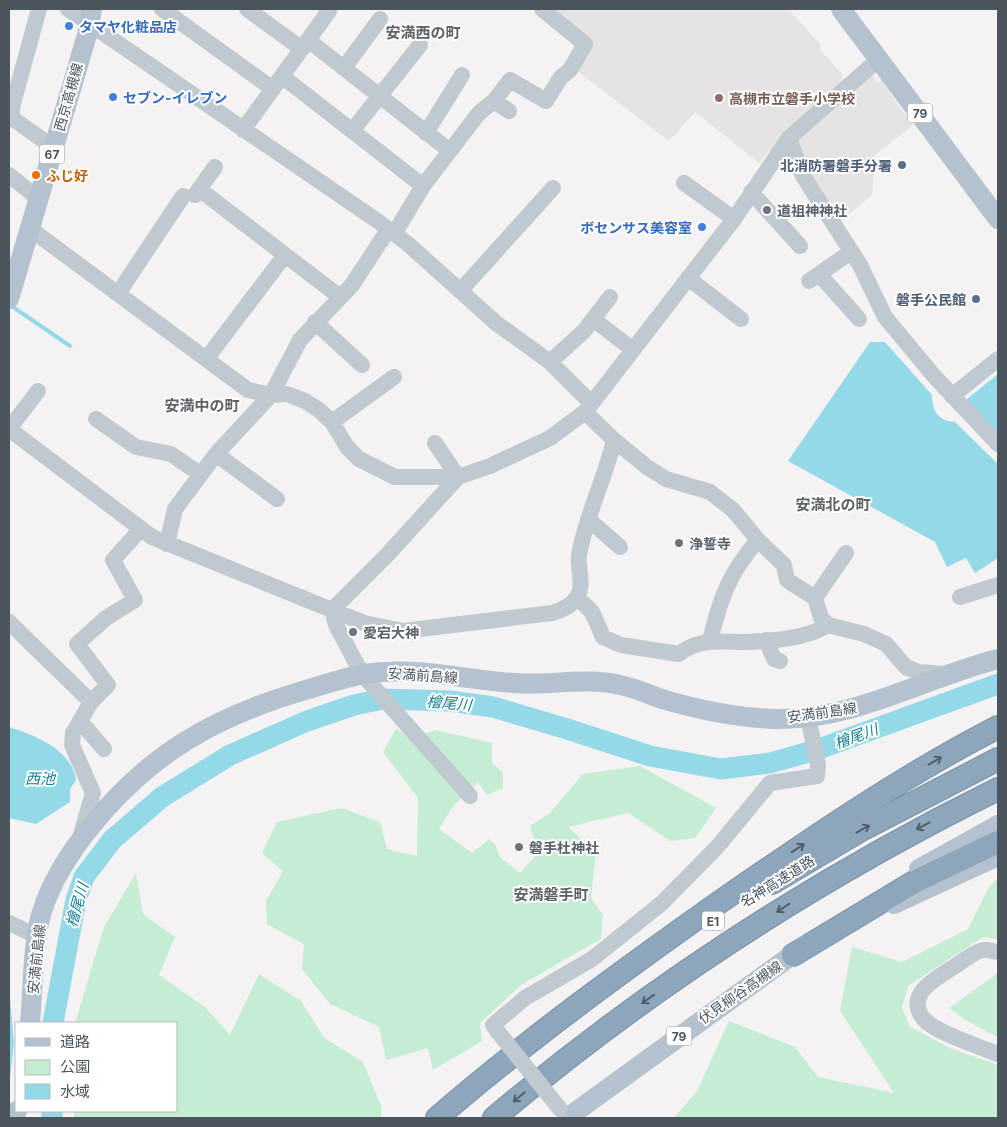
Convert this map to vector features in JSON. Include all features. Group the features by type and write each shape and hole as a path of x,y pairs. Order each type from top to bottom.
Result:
{"highway":[{"path":"437,1118 544,1029 623,970 769,868 909,776 998,727"},
{"name":"名神高速道路","path":"451,1118 552,1037 707,924 863,829 998,759"},
{"name":"名神高速道路","path":"494,1118 621,1018 705,959 866,857 952,811 998,790"},
{"path":"793,955 862,911 914,882 998,842"}],"main road":[{"name":"79","path":"841,9 998,218"},
{"name":"西京高槻線","path":"9,299 54,148 90,16"},
{"name":"安満前島線","path":"30,1022 39,922 56,879 80,841 123,788 187,739 231,717 281,697 403,672 516,684 574,680 619,684 686,705 731,714 810,723 863,706 948,674 998,659"},
{"name":"伏見柳谷高槻線","path":"565,1115 793,955 866,898 998,825"},
{"name":"伏見柳谷高槻線","path":"793,955 905,899 998,856"}],"street":[{"path":"39,9 10,111 54,148"},
{"path":"68,9 90,16 243,130 322,182 391,232 496,322 550,362 614,440 647,467 666,480 710,492 733,510 758,540 784,565 787,580 815,598 821,618 828,625 864,634 886,644 906,667 918,672 948,674"},
{"path":"162,9 352,131 423,186"},
{"path":"247,9 344,68 450,151"},
{"path":"243,130 305,45 328,9"},
{"path":"167,544 175,509 200,474 216,454 272,395 300,340 362,271 423,186 479,113 494,101 510,80 546,101 561,77 570,70 585,44 542,9"},
{"path":"344,68 380,19"},
{"path":"352,131 420,45"},
{"path":"33,231 119,292 248,390 272,395 288,394 305,401 319,410 332,422 347,447 359,459 396,477 458,477 490,466 550,438 588,408 734,219 790,138 879,59"},
{"path":"426,133 462,75"},
{"path":"494,101 509,111"},
{"path":"790,138 803,176 860,265 885,317 952,396 998,444"},
{"path":"119,292 192,194 215,167"},
{"path":"9,175 39,199"},
{"path":"684,183 734,219"},
{"path":"460,290 553,188"},
{"path":"752,192 800,246"},
{"path":"192,194 285,255 340,297"},
{"path":"851,252 814,277 859,319"},
{"path":"207,358 285,255"},
{"path":"688,278 741,319"},
{"path":"550,362 584,332 610,297"},
{"path":"593,319 632,350"},
{"path":"315,322 362,365"},
{"path":"952,396 998,359"},
{"path":"332,422 394,377"},
{"path":"38,391 9,429 141,530 167,544 364,623 402,631 552,613 565,608 577,597 582,588 579,557 588,519 608,470 614,440"},
{"path":"96,419 136,447 171,454 200,474"},
{"path":"435,443 458,477"},
{"path":"216,454 277,499"},
{"path":"332,610 387,555 458,477"},
{"path":"588,519 620,547"},
{"path":"80,841 93,793 72,745 74,733 91,702 108,685 77,644 106,618 135,600 113,560 141,530"},
{"path":"710,641 720,601 739,562 758,540"},
{"path":"815,598 846,552"},
{"path":"960,597 998,586"},
{"path":"577,597 592,612 603,637 611,642 658,653 679,654 690,646 710,641 766,640 817,632 828,625"},
{"path":"332,610 336,625 365,679 470,796"},
{"path":"10,628 91,702"},
{"path":"766,640 774,660 780,661"},
{"path":"80,721 104,749"},
{"path":"565,1115 492,1025 525,998 592,959 673,893 718,846 770,783 817,776 818,765 810,723"},
{"path":"9,923 37,936"},
{"path":"998,952 984,950 974,954 927,984 918,997 919,1012 924,1020 959,1038 998,1054"}],"shaded area":[{"name":"高槻市立磐手小学校","path":"551,9 788,9 820,44 820,50 843,75 841,84 782,138 759,163 695,112 669,141 577,71 591,42"},
{"path":"872,74 878,83 881,80 913,125 875,155 872,195 838,223 810,179 797,141"}],"green space":[{"path":"396,729 412,738 435,730 492,743 492,763 503,772 503,788 487,795 478,782 453,806 439,829 472,853 489,839 495,844 500,857 520,873 538,853 530,826 550,813 583,774 640,766 716,808 695,838 670,841 628,813 568,827 596,852 591,898 603,915 601,939 521,985 480,1023 482,1041 433,1070 428,1048 386,1060 379,1027 330,1004 302,969 304,944 267,924 266,901 283,871 262,853 277,822 341,808 380,822 387,849 417,856 418,798 383,752"},
{"path":"136,873 143,914 175,937 159,975 205,1007 230,1035 259,974 301,1001 324,1038 363,1062 381,1106 381,1118 74,1118 74,1112 178,1112 178,1022 75,1022 104,927"},
{"path":"998,878 998,939 983,937 908,986 902,1008 910,1027 952,1049 998,1065 998,1118 674,1118 697,1091 729,1021 795,1047 818,1077 894,1093 840,1011 852,947 902,962 968,929 989,887"},
{"path":"998,973 998,1037 967,1021 949,1008"}],"water":[{"path":"870,342 885,342 932,395 933,406 937,414 944,420 955,422 998,464 998,558 975,573 966,558 947,567 935,542 788,461"},
{"path":"998,374 998,442 962,403"},
{"name":"西池","path":"9,727 30,734 51,745 68,760 73,769 76,780 70,789 70,802 36,824 9,818"},
{"path":"9,987 14,1043 9,1087"}],"waterway":[{"path":"13,307 70,346"},
{"name":"檜尾川","path":"53,1022 76,900 84,877 112,840 162,797 230,755 307,721 354,705 383,699 450,701 493,707 650,756 721,769 770,763 816,750 998,684"},
{"name":"檜尾川","path":"52,1112 52,1118"}],"place":[{"name":"タマヤ化粧品店","path":"69,26"},
{"name":"セブン-イレブン","path":"113,97"},
{"name":"高槻市立磐手小学校","path":"719,98"},
{"name":"北消防署磐手分署","path":"902,165"},
{"name":"ふじ好","path":"36,175"},
{"name":"道祖神神社","path":"767,210"},
{"name":"ボセンサス美容室","path":"702,227"},
{"name":"磐手公民館","path":"976,299"},
{"name":"浄誓寺","path":"679,543"},
{"name":"愛宕大神","path":"353,632"},
{"name":"磐手杜神社","path":"519,847"}],"district":[{"name":"安満西の町","path":"423,32"},
{"name":"安満中の町","path":"202,405"},
{"name":"安満北の町","path":"833,504"},
{"name":"安満磐手町","path":"551,894"}]}
